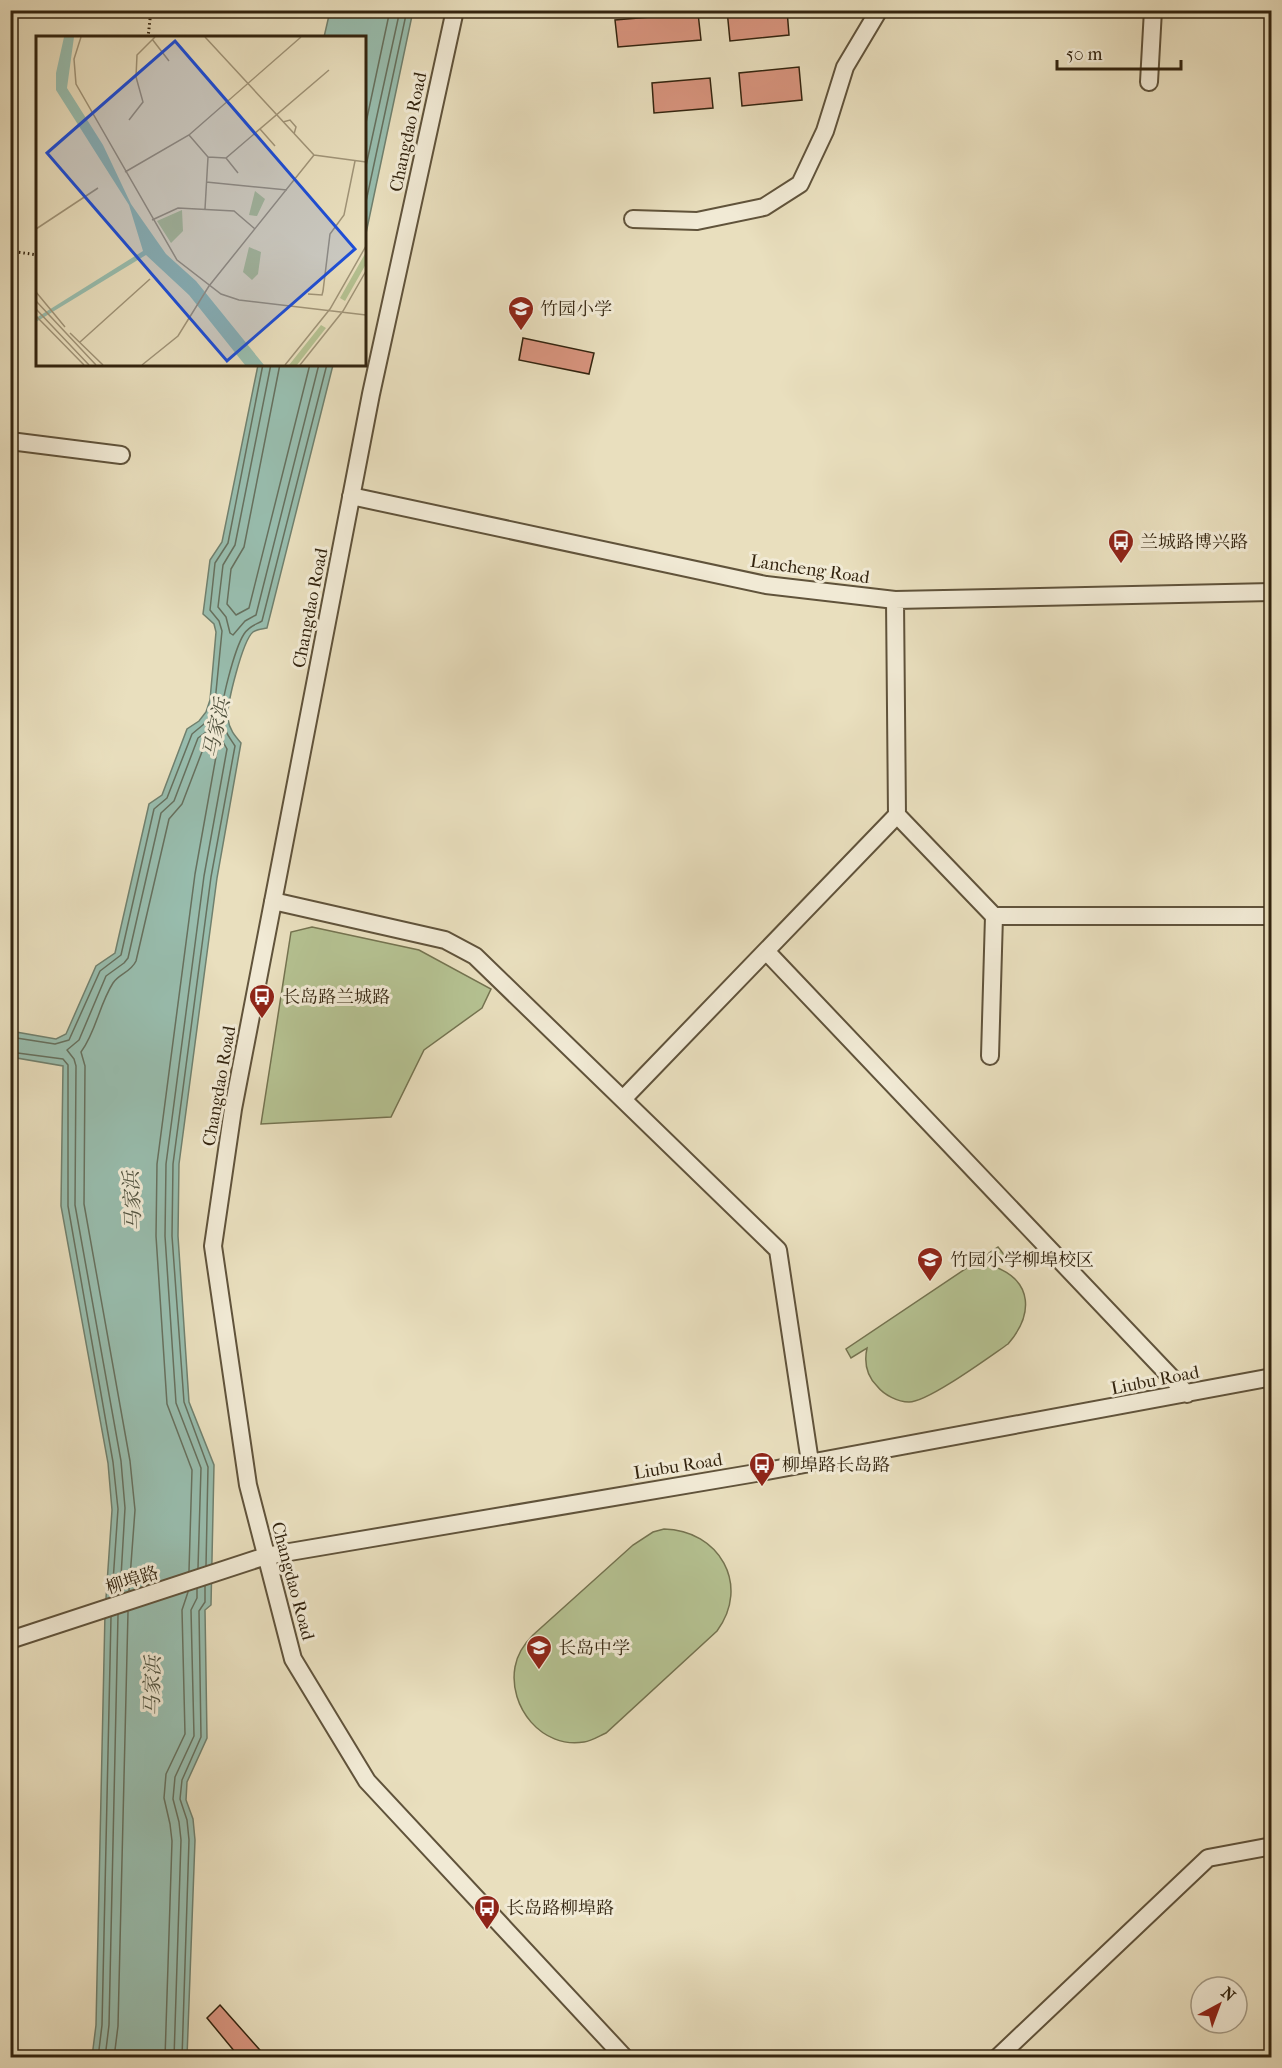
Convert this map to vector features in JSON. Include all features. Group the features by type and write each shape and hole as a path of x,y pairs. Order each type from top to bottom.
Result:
{"street":[{"name":"Changdao Road","path":"455,10 371,393 233,1109 213,1246 248,1485 293,1659 367,1781 625,2058"},
{"path":"633,219 698,221 764,207 800,184 825,131 845,67 879,10"},
{"path":"1149,82 1154,10"},
{"path":"10,441 121,455"},
{"name":"Lancheng Road","path":"351,496 766,585 895,600 1272,592"},
{"path":"895,600 897,815 994,916 990,1056"},
{"path":"623,1099 897,815"},
{"path":"273,901 445,940 475,956 778,1250 810,1462"},
{"path":"994,916 1272,916"},
{"path":"766,951 1187,1394"},
{"name":"Liubu Road","path":"266,1556 756,1473 1272,1377"},
{"name":"柳埠路","path":"10,1640 266,1556"},
{"path":"997,2058 1208,1858 1272,1846"}],"path":[{"path":"148,36 151,10"},
{"path":"10,251 36,255"}],"shaded area":[{"path":"312,927 419,950 491,989 482,1008 424,1050 391,1117 261,1124 291,932"},
{"path":"998,1247 1006,1257 993,1266 1016,1280 1025,1300 1022,1322 1008,1344 958,1378 918,1400 900,1401 883,1392 869,1373 866,1364 867,1348 851,1358 846,1349"},
{"path":"664,1529 683,1532 700,1539 714,1550 724,1563 730,1579 731,1596 727,1613 717,1631 606,1733 593,1740 569,1742 555,1739 542,1732 531,1722 517,1697 514,1682 515,1667 521,1650 533,1635 633,1545 653,1532"}],"water":[{"path":"330,11 413,11 366,233 366,36 324,36"},
{"name":"马家浜","path":"258,366 333,366 267,628 253,632 249,637 240,659 230,701 229,723 241,743 217,878 179,1164 178,1236 189,1402 214,1465 211,1605 205,1610 207,1738 187,1782 186,1800 193,1819 195,1840 187,2057 92,2057 96,2025 105,1613 112,1510 108,1463 61,1206 63,1066 11,1057 10,1031 56,1039 66,1034 96,966 115,953 149,804 162,795 187,729 199,721 206,712 210,700 216,632 214,624 203,614 210,560 222,542"}],"building":[{"path":"727,10 787,10 789,35 730,41"},
{"path":"698,13 701,40 618,47 615,20"},
{"path":"799,67 802,100 742,106 739,73"},
{"path":"710,78 713,108 654,113 652,83"},
{"path":"523,338 594,353 589,374 519,360"},
{"path":"220,2005 267,2058 240,2058 207,2018"}],"place":[{"name":"竹园小学","path":"521,332"},
{"name":"兰城路博兴路","path":"1121,565"},
{"name":"长岛路兰城路","path":"262,1020"},
{"name":"竹园小学柳埠校区","path":"930,1283"},
{"name":"柳埠路长岛路","path":"762,1488"},
{"name":"长岛中学","path":"539,1671"},
{"name":"长岛路柳埠路","path":"487,1931"}]}
